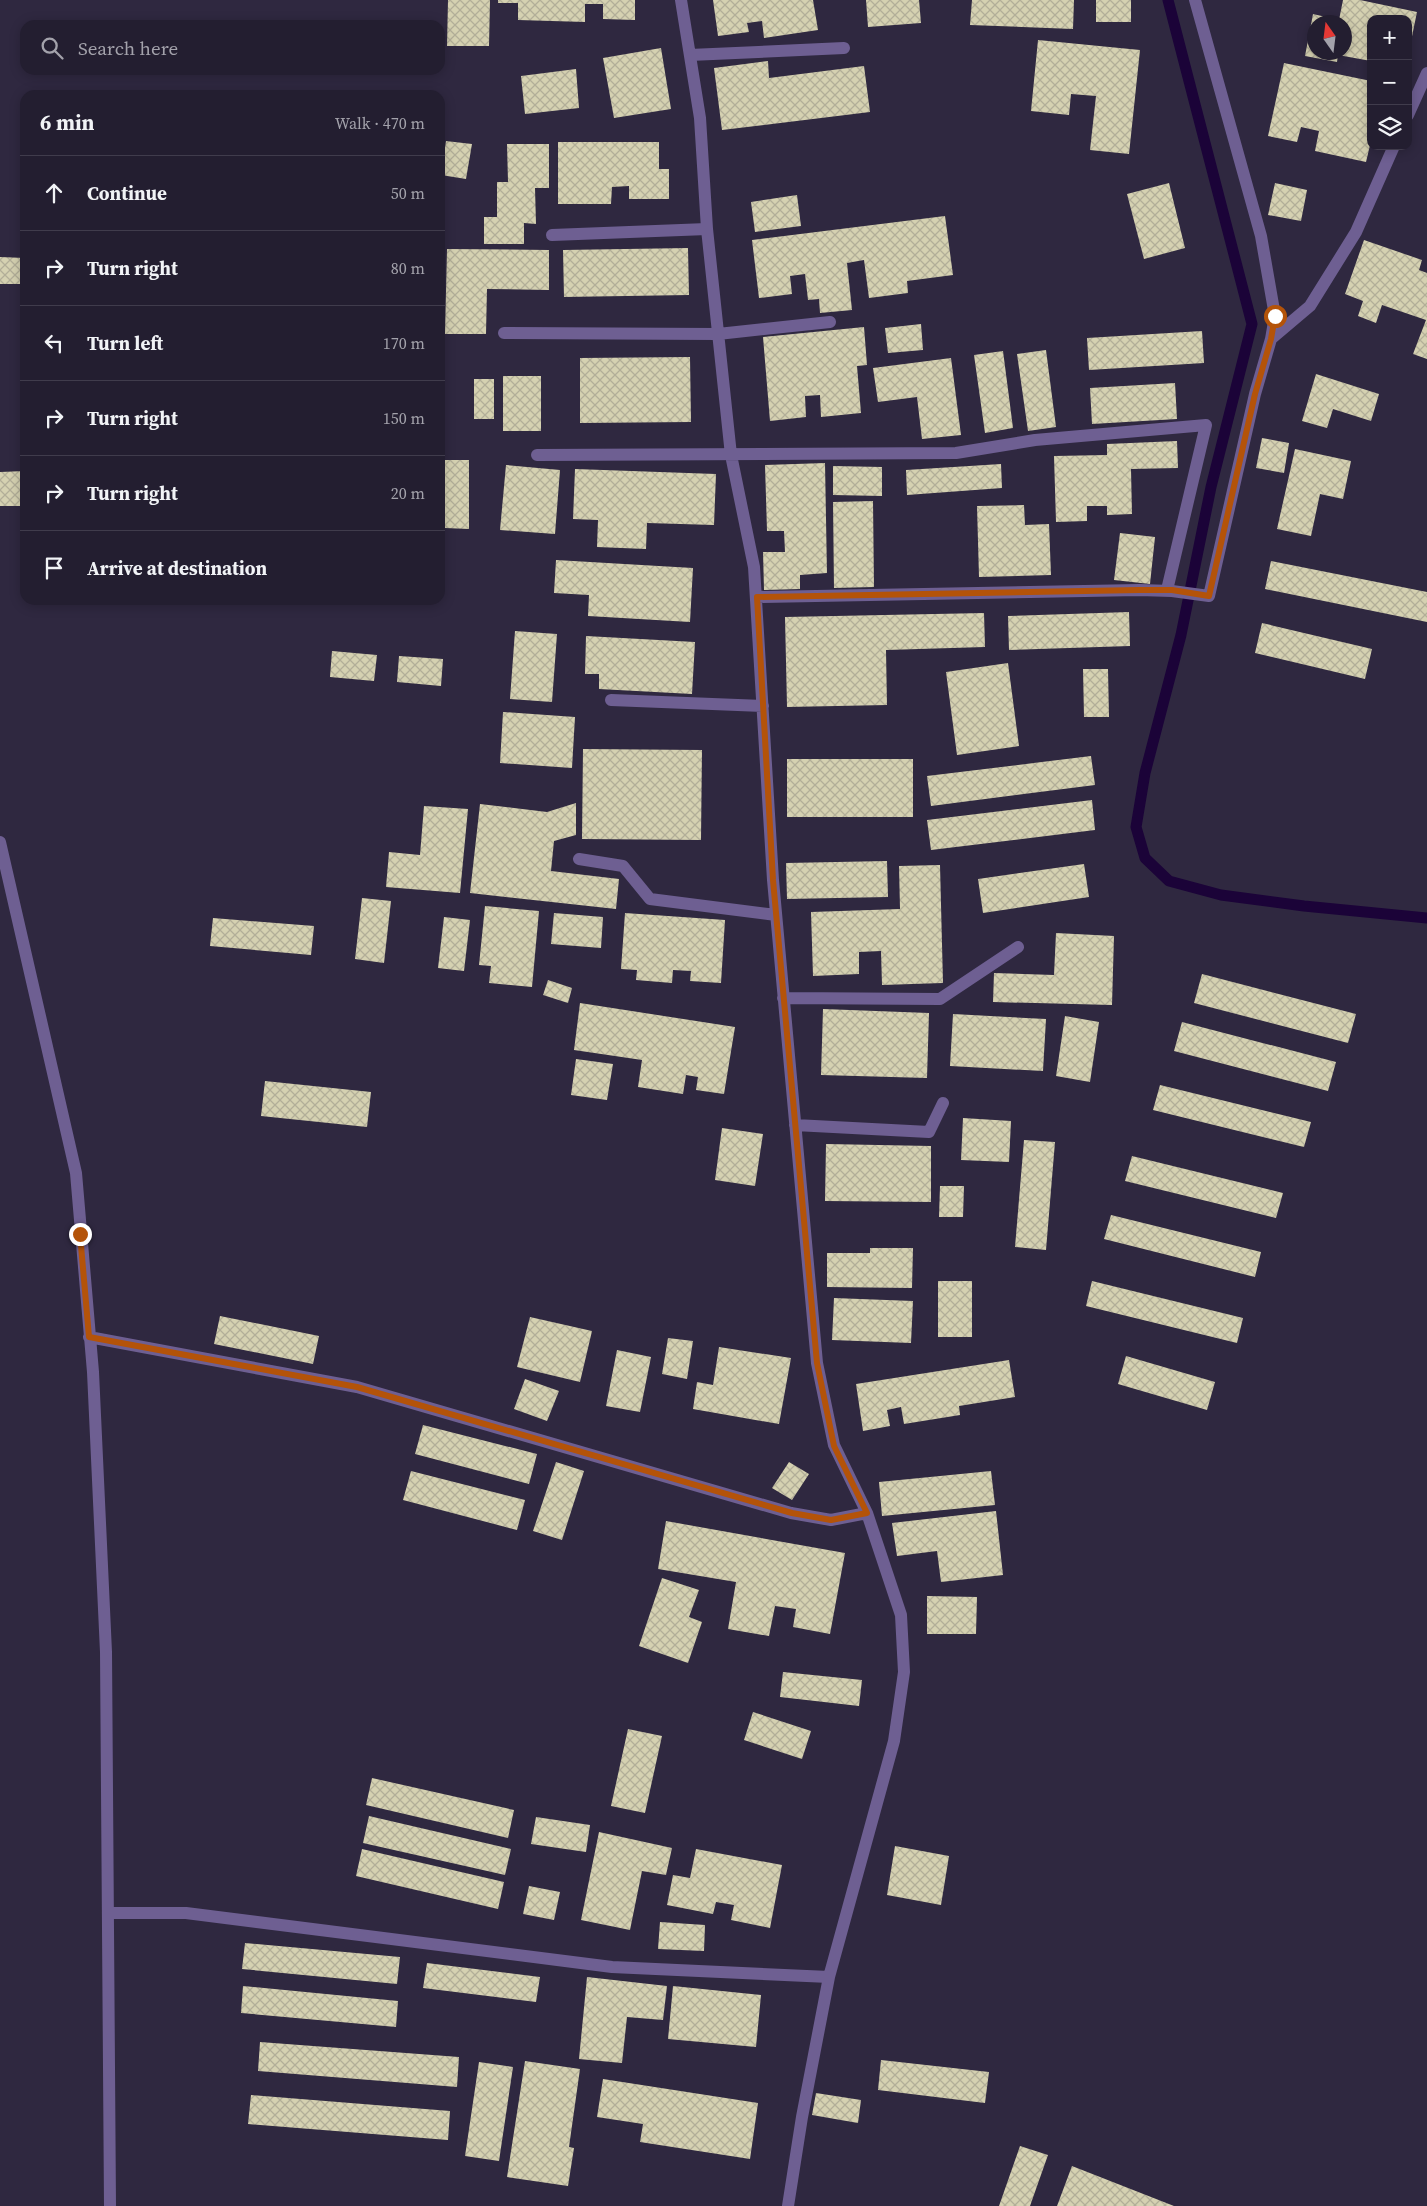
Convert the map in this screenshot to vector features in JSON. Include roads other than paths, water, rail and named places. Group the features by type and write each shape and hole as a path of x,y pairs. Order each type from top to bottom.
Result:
{"street":[{"path":"682,0 700,118 707,229 731,455 754,567 757,597 776,915 817,1363 834,1446 867,1513 901,1615 904,1672 894,1741 829,1976 802,2117 788,2206"},
{"path":"757,597 1170,590 1209,596 1255,394 1271,339 1275,316 1261,236 1195,0"},
{"path":"690,55 844,48"},
{"path":"1412,106 1427,73"},
{"path":"1271,339 1310,306 1356,232 1392,150"},
{"path":"552,235 707,229"},
{"path":"504,333 718,334 830,322"},
{"path":"537,454 956,454 1035,440 1206,425 1170,590"},
{"path":"610,700 763,706"},
{"path":"0,842 76,1173 89,1337 106,1652 110,2206"},
{"path":"579,860 623,866 650,899 776,915"},
{"path":"783,998 940,998 1018,947"},
{"path":"795,1125 929,1132 944,1103"},
{"path":"89,1337 357,1387 792,1513 831,1520 867,1513"},
{"path":"109,1912 186,1913 612,1967 829,1976"}],"waterway":[{"path":"1168,0 1252,324 1211,487 1181,635 1145,773 1136,827 1145,858 1169,881 1221,895 1304,906 1427,918"}]}
